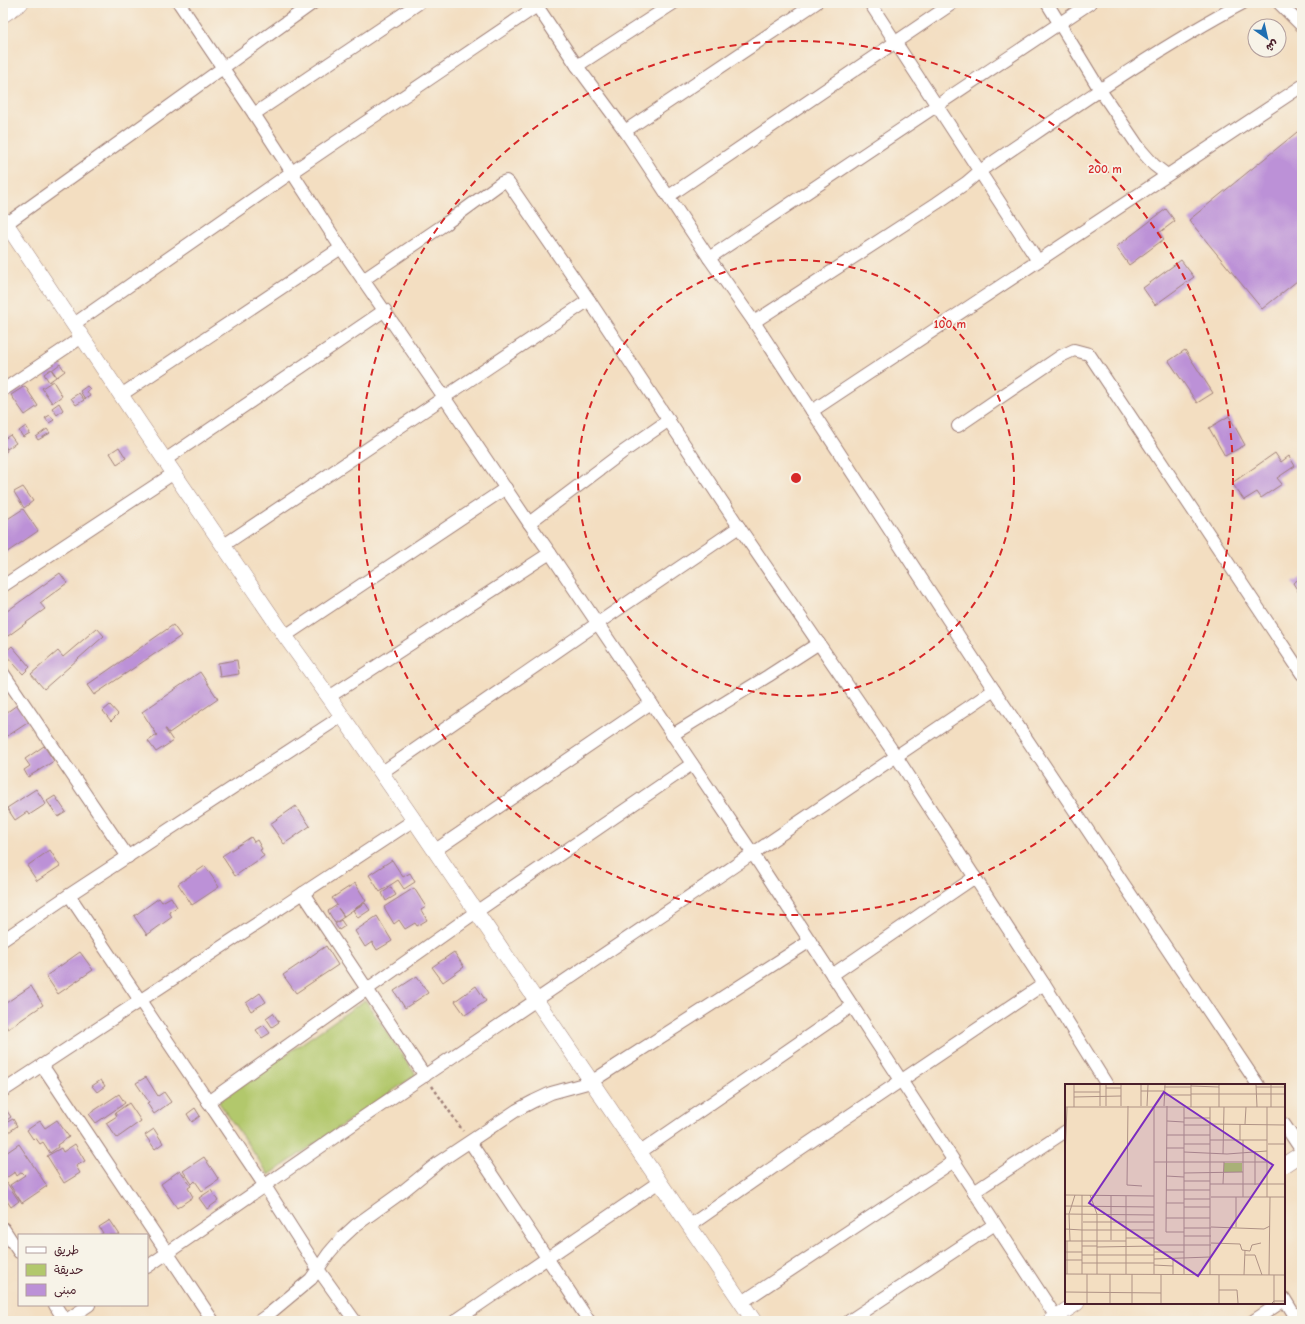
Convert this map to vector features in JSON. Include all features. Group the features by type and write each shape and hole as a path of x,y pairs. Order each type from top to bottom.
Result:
{"street":[{"path":"3,15 21,3"},
{"path":"179,3 254,114 341,248 385,310 598,623 810,941 995,1224 1053,1319 1076,1304"},
{"path":"254,114 419,3"},
{"path":"577,66 674,3"},
{"path":"624,131 816,3"},
{"path":"870,3 1038,261"},
{"path":"668,196 953,3"},
{"path":"1047,3 1100,90 1140,149 1154,165 1168,175"},
{"path":"710,258 1090,3"},
{"path":"754,322 938,203 980,172 1100,90 1183,37 1243,3"},
{"path":"1279,3 1302,26"},
{"path":"307,5 222,68 5,221 165,460 285,636 414,820 592,1082 751,1320"},
{"path":"74,324 292,172 536,5 754,322 994,690 1257,1084"},
{"path":"812,411 1302,86"},
{"path":"363,280 445,224 500,183 506,181 509,184 589,300 739,527 896,756 1044,984 1106,1084"},
{"path":"121,395 341,248"},
{"path":"224,546 589,300"},
{"path":"165,460 385,310"},
{"path":"3,390 82,337"},
{"path":"958,426 1061,356 1074,350 1089,354 1302,674"},
{"path":"529,523 623,452 669,420"},
{"path":"3,586 174,473"},
{"path":"285,636 506,488"},
{"path":"381,773 739,527"},
{"path":"329,697 550,553"},
{"path":"672,735 819,643"},
{"path":"3,673 128,856"},
{"path":"148,1266 366,1116 994,690"},
{"path":"434,851 651,703"},
{"path":"3,940 342,716"},
{"path":"208,1102 476,912 692,764"},
{"path":"3,1091 414,820"},
{"path":"832,975 975,878"},
{"path":"303,892 425,1076"},
{"path":"69,895 265,1186 318,1269 355,1321"},
{"path":"258,1321 300,1289 310,1279 342,1238 356,1225 402,1192 439,1162 517,1110 551,1093 592,1082 810,941"},
{"path":"689,1226 791,1155 1044,984"},
{"path":"639,1153 852,1006"},
{"path":"42,1065 213,1321"},
{"path":"1285,1126 1302,1152 1285,1164"},
{"path":"974,1192 1065,1132"},
{"path":"470,1142 589,1321"},
{"path":"741,1303 954,1161"},
{"path":"455,1321 659,1182"},
{"path":"849,1321 995,1224"},
{"path":"3,1228 18,1250"},
{"path":"1285,1303 1298,1321"},
{"path":"1253,1321 1277,1304"},
{"path":"56,1306 65,1321 88,1306"}],"path":[{"path":"425,1076 470,1142"}],"green space":[{"path":"365,1000 416,1075 269,1175 218,1101"}],"building":[{"path":"1302,128 1302,277 1262,309 1189,220"},
{"path":"1166,209 1175,221 1159,233 1164,239 1129,265 1116,247"},
{"path":"1181,260 1194,277 1155,305 1143,288"},
{"path":"1185,350 1213,393 1197,403 1169,361"},
{"path":"60,364 65,371 57,377 52,370"},
{"path":"51,369 56,377 49,382 44,374"},
{"path":"53,381 62,396 52,403 42,388"},
{"path":"25,386 38,406 25,415 11,395"},
{"path":"87,386 90,389 87,391 90,396 85,399 80,391"},
{"path":"79,393 84,400 76,405 71,398"},
{"path":"59,403 63,410 57,415 52,408"},
{"path":"50,415 54,420 49,423 45,418"},
{"path":"1229,416 1245,445 1225,456 1209,428"},
{"path":"26,426 30,433 23,437 19,431"},
{"path":"47,429 50,433 38,440 36,437"},
{"path":"10,435 16,443 7,449 3,443 3,440"},
{"path":"3,444 7,451 3,454"},
{"path":"119,447 126,458 117,464 110,453"},
{"path":"1275,453 1281,462 1289,456 1295,466 1277,478 1282,484 1261,498 1257,492 1244,500 1232,483"},
{"path":"23,487 33,501 24,508 14,492"},
{"path":"23,509 38,531 3,555 3,522"},
{"path":"60,573 67,583 40,603 45,609 8,636 3,629 3,614"},
{"path":"1302,577 1302,598 1293,583"},
{"path":"173,625 181,636 94,695 87,685"},
{"path":"97,628 104,636 44,689 31,674 58,651 63,657"},
{"path":"12,646 30,667 23,674 4,653"},
{"path":"237,660 239,674 220,677 218,663"},
{"path":"200,672 218,699 169,733 165,729 173,741 156,752 148,741 157,735 142,712"},
{"path":"17,705 29,722 3,739 3,715"},
{"path":"110,705 118,714 111,721 103,711"},
{"path":"44,746 54,761 28,777 24,770 30,766 25,759"},
{"path":"36,789 46,804 29,815 27,812 15,820 7,808"},
{"path":"55,796 66,812 58,817 47,801"},
{"path":"296,806 310,826 284,844 270,824"},
{"path":"251,837 254,842 257,840 262,849 260,850 264,856 235,876 222,856"},
{"path":"50,850 60,866 37,881 27,866"},
{"path":"392,860 403,877 410,873 415,882 404,889 398,880 380,892 369,875"},
{"path":"205,866 219,887 192,905 178,884"},
{"path":"355,883 366,901 344,916 338,908 344,917 335,923 328,911 337,905 332,898"},
{"path":"391,887 396,895 386,901 382,893"},
{"path":"414,888 426,907 421,910 427,920 417,926 415,923 405,929 399,920 394,924 384,907"},
{"path":"171,897 177,907 169,912 172,917 147,935 134,916 159,898 162,902"},
{"path":"365,903 370,910 358,918 353,910"},
{"path":"377,916 392,941 377,950 372,942 365,947 355,931"},
{"path":"341,920 345,926 339,930 335,924"},
{"path":"326,946 338,965 296,993 283,975"},
{"path":"80,952 93,970 58,994 46,976"},
{"path":"454,952 464,967 443,982 432,967"},
{"path":"417,976 428,993 405,1008 394,991"},
{"path":"31,986 43,1005 8,1029 3,1021 3,1005"},
{"path":"476,986 486,1001 465,1015 455,1001"},
{"path":"260,993 266,1002 251,1011 246,1003"},
{"path":"273,1013 279,1022 272,1027 266,1018"},
{"path":"264,1025 270,1033 262,1038 256,1030"},
{"path":"146,1077 158,1096 164,1092 171,1102 154,1114 147,1103 149,1102 136,1083"},
{"path":"101,1080 105,1086 97,1092 92,1086"},
{"path":"119,1094 125,1103 96,1123 89,1114"},
{"path":"129,1103 141,1121 117,1138 106,1123 117,1116 115,1113"},
{"path":"3,1105 11,1117 4,1122 3,1121"},
{"path":"195,1108 200,1116 192,1122 187,1114"},
{"path":"13,1119 17,1126 9,1132 4,1124"},
{"path":"57,1120 69,1137 57,1145 58,1147 50,1153 43,1142 40,1144 35,1137 33,1139 27,1130 40,1121 45,1128"},
{"path":"154,1129 163,1143 155,1149 145,1135"},
{"path":"19,1144 47,1186 22,1203 10,1185 25,1175 22,1172 17,1176 15,1172 6,1178 3,1173 3,1155"},
{"path":"75,1144 85,1161 76,1166 80,1173 64,1183 47,1156 61,1148 63,1152"},
{"path":"204,1157 219,1180 202,1191 195,1181 192,1184 183,1171"},
{"path":"180,1170 191,1186 188,1188 193,1197 177,1208 161,1184"},
{"path":"7,1183 19,1201 11,1207 3,1195 3,1186"},
{"path":"211,1190 218,1201 207,1209 199,1198"},
{"path":"110,1220 119,1234 102,1234 103,1233 99,1227"}]}
